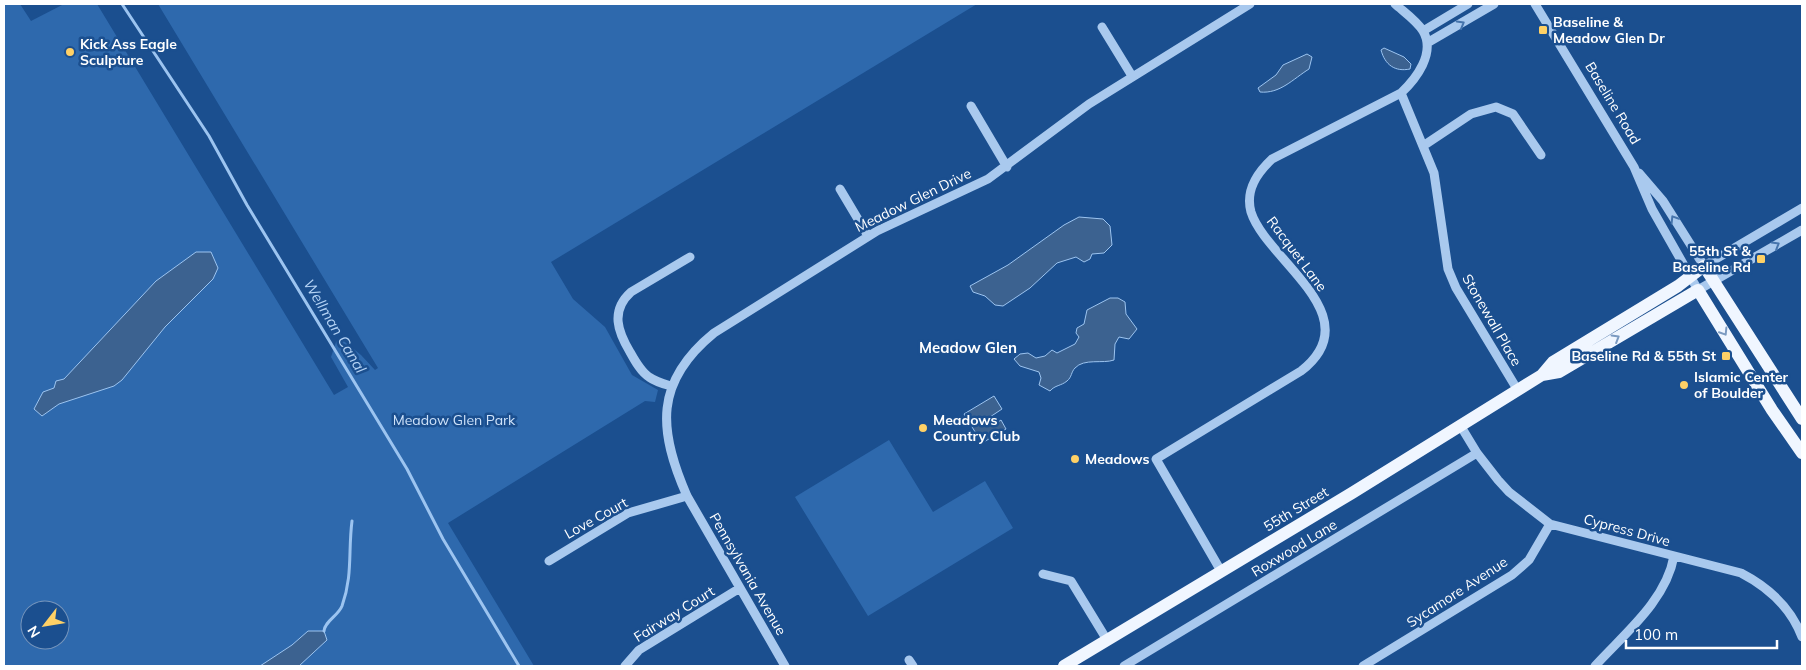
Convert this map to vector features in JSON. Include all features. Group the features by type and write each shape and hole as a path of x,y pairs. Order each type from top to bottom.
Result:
{"main road":[{"name":"55th Street","path":"1064,666 1352,493 1460,424 1542,375 1554,362 1690,277 1704,266"},
{"name":"Baseline Road","path":"1704,266 1802,419"},
{"name":"55th Street","path":"1542,375 1559,372 1698,290"},
{"name":"Baseline Road","path":"1698,290 1772,410 1802,453"}],"street":[{"name":"Meadow Glen Drive","path":"687,496 670,452 667,400 671,386 682,364 697,346 714,333 868,236 988,179 1007,167 1089,104 1249,4"},
{"path":"1395,4 1423,31 1468,4"},
{"path":"1427,43 1494,4"},
{"name":"Baseline Road","path":"1535,4 1634,167 1652,209 1698,290"},
{"path":"1102,27 1132,76"},
{"name":"Racquet Lane","path":"1221,571 1156,459 1301,371 1314,360 1322,347 1325,329 1318,305 1290,265 1257,225 1251,211 1252,185 1260,170 1272,159 1401,93 1415,80 1423,66 1427,43 1423,31"},
{"name":"Stonewall Place","path":"1401,93 1434,173 1448,269 1456,288 1517,389"},
{"path":"971,106 1007,167"},
{"path":"1422,146 1471,114 1496,107 1512,114 1541,155"},
{"name":"Baseline Road","path":"1634,167 1663,201 1704,266"},
{"path":"840,189 868,236"},
{"name":"55th Street","path":"1704,266 1802,208"},
{"name":"55th Street","path":"1698,290 1802,230"},
{"path":"671,386 648,377 635,362 620,335 617,320 624,298 690,257"},
{"name":"Cypress Drive","path":"1460,424 1477,453 1509,492 1550,524 1742,573 1758,582 1777,598 1802,637"},
{"name":"Roxwood Lane","path":"1124,666 1477,453"},
{"name":"Love Court","path":"549,561 628,513 687,496"},
{"name":"Pennsylvania Avenue","path":"687,496 785,666"},
{"name":"Sycamore Avenue","path":"1363,666 1512,575 1529,560 1550,524"},
{"path":"1595,666 1662,590 1671,572 1674,556"},
{"path":"1043,574 1071,581 1106,640"},
{"name":"Fairway Court","path":"625,666 639,650 740,588"}],"green space":[{"name":"Meadow Glen Park","path":"4,4 20,4 31,21 64,4 97,4 334,395 348,387 331,357 336,342 340,338 361,355 375,370 378,368 158,4 977,4 551,262 573,299 605,327 632,375 658,390 655,402 645,401 448,523 534,666 4,666"},
{"path":"889,440 933,512 985,481 1013,528 868,616 795,497"}],"shaded area":[{"path":"1384,48 1404,57 1411,64 1410,69 1405,70 1391,66 1385,60 1381,50"},
{"path":"1307,54 1312,57 1309,69 1274,91 1260,92 1258,88 1276,75 1283,65"},
{"path":"1079,217 1103,219 1110,226 1112,245 1104,253 1092,254 1090,259 1084,262 1076,257 1057,263 1030,288 1003,306 995,305 985,296 973,292 970,286 1008,265 1064,225"},
{"path":"196,252 211,252 218,268 213,279 165,327 122,380 114,386 59,404 42,416 34,409 43,392 54,388 56,381 64,379 156,281"},
{"path":"1110,298 1118,298 1125,302 1126,314 1137,329 1129,339 1119,337 1115,344 1114,360 1083,363 1074,370 1067,381 1050,391 1039,385 1041,378 1039,372 1020,366 1014,359 1020,354 1028,353 1036,358 1045,356 1052,350 1057,353 1075,344 1079,337 1076,333 1077,328 1084,324 1087,310"},
{"path":"994,396 1002,409 990,417 994,425 1001,420 1006,429 982,443 964,414"},
{"path":"308,631 324,631 327,640 299,666 260,666 292,645"}],"waterway":[{"name":"Wellman Canal","path":"122,4 209,136 247,205 407,469 443,539 519,666"},
{"path":"324,631 327,624 340,610 348,584 352,521"}],"place":[{"name":"Baseline & Meadow Glen Dr","path":"1543,30"},
{"name":"Kick Ass Eagle Sculpture","path":"70,52"},
{"name":"55th St & Baseline Rd","path":"1761,259"},
{"name":"Baseline Rd & 55th St","path":"1726,356"},
{"name":"Islamic Center of Boulder","path":"1684,385"},
{"name":"Meadows Country Club","path":"923,428"},
{"name":"Meadows","path":"1075,459"}],"district":[{"name":"Meadow Glen","path":"968,347"}]}
